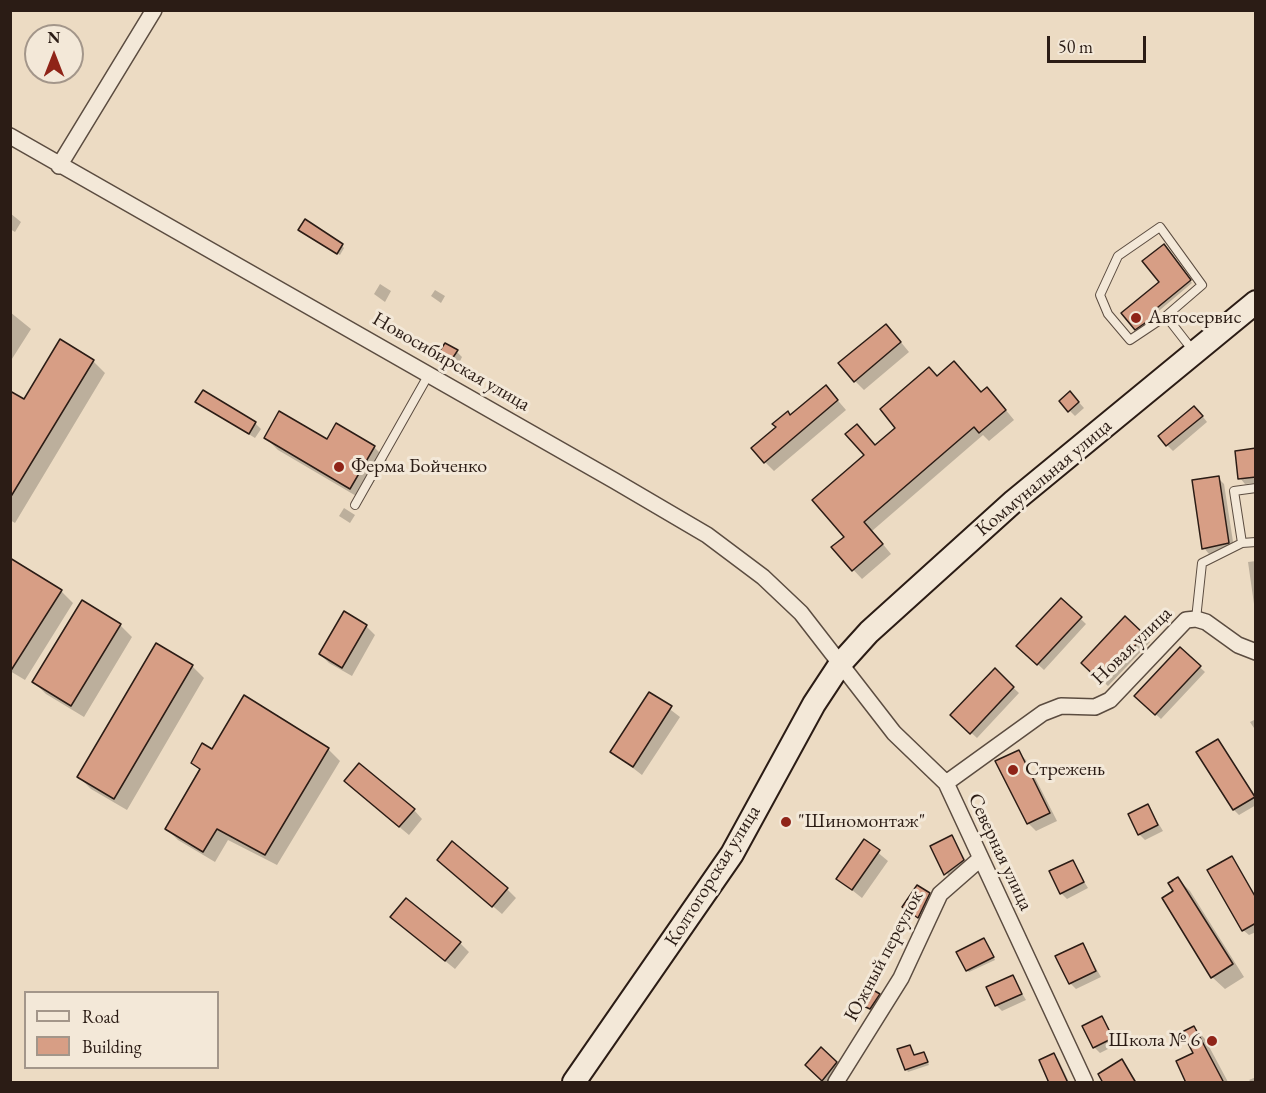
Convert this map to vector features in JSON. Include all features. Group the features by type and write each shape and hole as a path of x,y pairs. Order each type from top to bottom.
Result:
{"main road":[{"name":"Коммунальная улица","path":"841,663 869,632 1014,501 1256,302"},
{"name":"Колтогорская улица","path":"574,1083 732,854 814,704 841,663"}],"street":[{"path":"59,166 154,10"},
{"name":"Новосибирская улица","path":"10,136 59,166 429,374 707,536 763,577 801,613 841,663"},
{"name":"Новая улица","path":"946,783 1043,713 1061,706 1095,707 1110,700 1186,621 1196,619 1206,622 1238,645 1256,652"},
{"name":"Северная улица","path":"841,663 894,733 946,783 1085,1083"},
{"name":"Южный переулок","path":"836,1083 901,978 940,894 981,859"}],"lane":[{"path":"1160,227 1202,285 1166,316 1130,340 1108,314 1100,295 1118,256 1160,227"},
{"path":"1166,316 1195,353"},
{"path":"355,505 429,374"},
{"path":"1242,543 1234,491 1256,488"},
{"path":"1196,619 1202,564 1242,543 1256,542"}],"building":[{"path":"305,219 343,244 337,254 298,230"},
{"path":"1164,244 1191,280 1152,312 1155,316 1135,330 1121,313 1159,282 1142,261"},
{"path":"886,324 901,342 854,382 838,363"},
{"path":"60,339 94,360 10,498 10,391 24,399"},
{"path":"445,343 458,350 450,362 437,355"},
{"path":"954,361 981,392 987,387 1006,410 979,433 974,427 864,522 883,544 852,571 831,547 844,537 812,500 864,455 845,434 857,424 875,445 895,428 880,409 929,367 937,376"},
{"path":"826,385 838,400 764,463 751,448 776,427 772,424 788,411 790,415"},
{"path":"203,390 256,422 249,434 195,402"},
{"path":"1070,391 1079,402 1068,412 1059,401"},
{"path":"1194,406 1203,416 1166,446 1158,436"},
{"name":"Ферма Бойченко","path":"279,411 327,439 336,423 375,446 350,489 264,438"},
{"path":"1256,448 1256,477 1238,479 1235,451"},
{"path":"1219,476 1229,543 1202,549 1192,480"},
{"path":"10,558 62,590 10,672"},
{"path":"1061,598 1082,617 1037,665 1016,646"},
{"path":"82,600 121,624 71,706 32,682"},
{"path":"344,611 367,625 342,668 319,654"},
{"path":"1125,616 1145,635 1101,682 1081,663"},
{"path":"156,643 193,665 114,799 77,777"},
{"path":"1180,647 1201,666 1155,715 1134,696"},
{"path":"995,668 1014,687 970,734 950,715"},
{"path":"649,692 672,706 633,767 610,752"},
{"path":"244,695 329,748 265,855 217,829 203,852 165,829 200,769 191,763 202,743 212,749"},
{"path":"1218,739 1255,797 1233,810 1196,752"},
{"path":"1019,750 1050,813 1027,824 995,761"},
{"path":"359,763 415,809 399,827 344,781"},
{"path":"1148,804 1158,825 1138,835 1128,814"},
{"path":"952,835 964,860 944,875 930,846"},
{"path":"864,839 880,850 852,890 836,879"},
{"path":"452,841 508,888 492,907 437,860"},
{"path":"1232,856 1256,898 1256,923 1242,931 1207,870"},
{"path":"1073,860 1084,882 1060,894 1049,871"},
{"path":"1178,877 1233,964 1211,978 1162,898 1173,891 1168,883"},
{"path":"917,885 930,893 918,918 902,907"},
{"path":"406,898 461,942 445,961 390,917"},
{"path":"984,938 994,957 966,971 956,952"},
{"path":"1083,943 1096,971 1069,984 1055,956"},
{"path":"1013,975 1022,994 995,1006 986,987"},
{"path":"868,987 880,994 870,1009 859,1004"},
{"path":"1102,1016 1113,1038 1093,1048 1082,1026"},
{"path":"1194,1026 1224,1083 1186,1083 1176,1061 1193,1053 1182,1032"},
{"path":"910,1045 914,1055 924,1052 928,1062 905,1070 897,1049"},
{"path":"821,1047 837,1062 822,1081 805,1065"},
{"path":"1054,1053 1068,1083 1049,1083 1039,1060"},
{"path":"1122,1059 1136,1083 1103,1083 1098,1074"}],"place":[{"name":"Автосервис","path":"1136,318"},
{"name":"Ферма Бойченко","path":"339,467"},
{"name":"Стрежень","path":"1013,770"},
{"name":"\"Шиномонтаж\"","path":"786,822"},
{"name":"Школа № 6","path":"1212,1041"}]}
